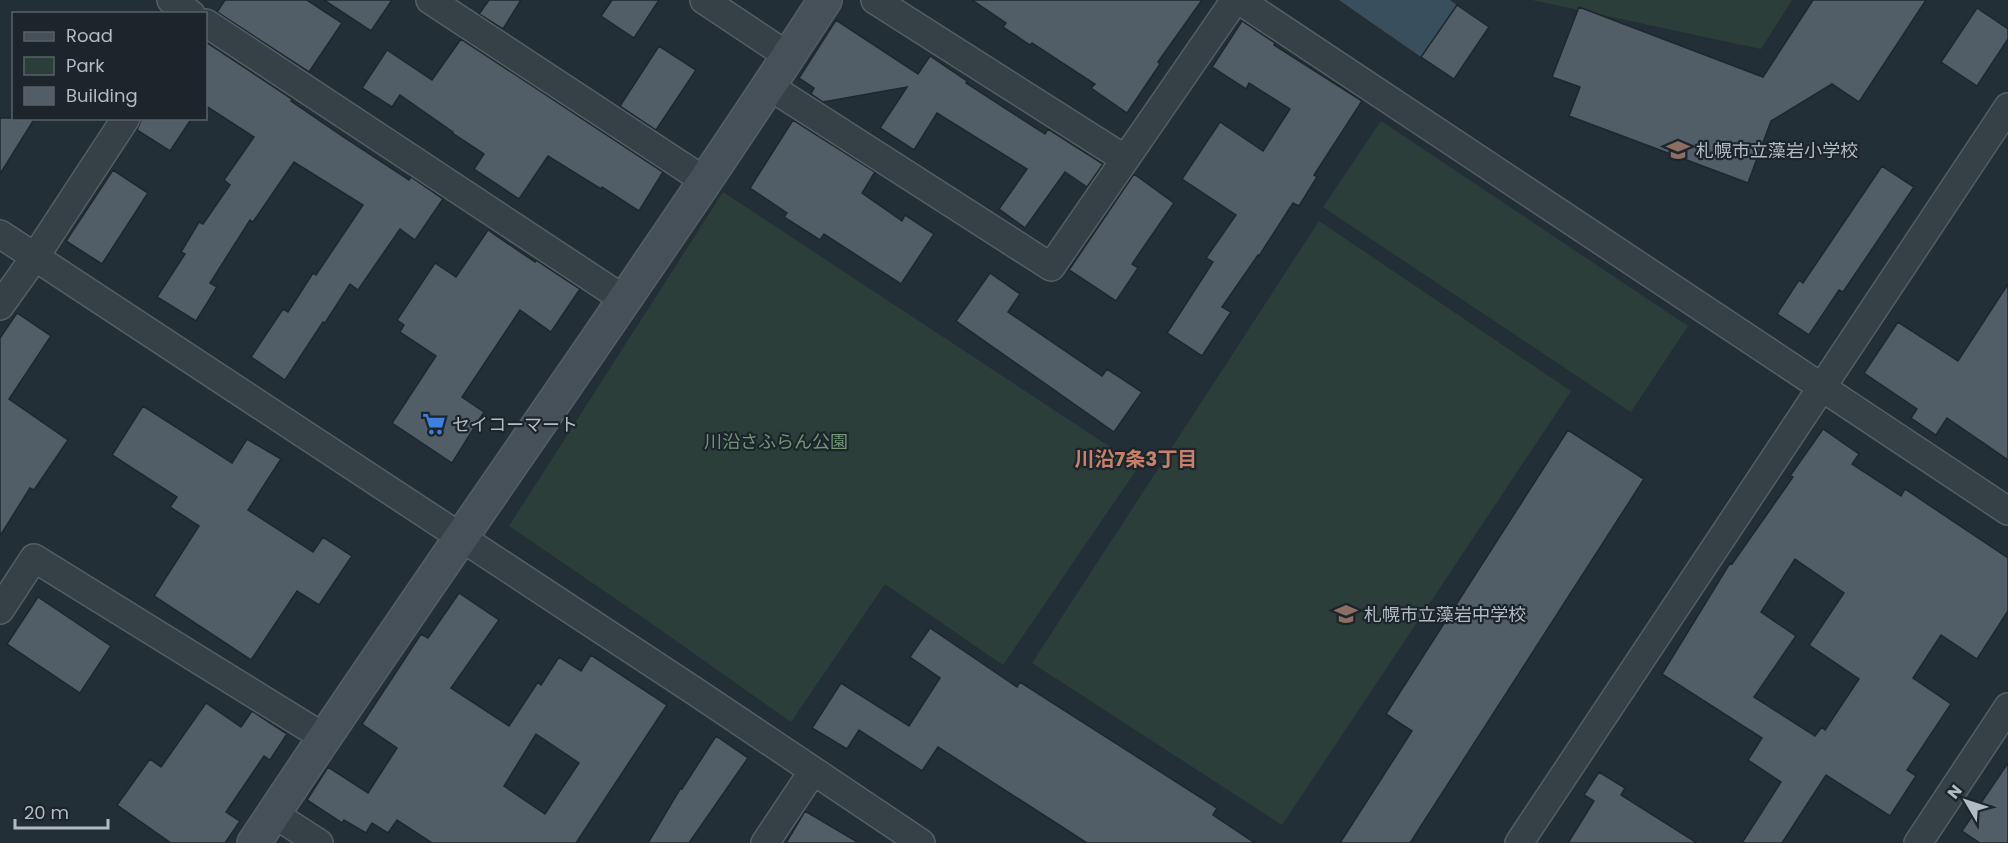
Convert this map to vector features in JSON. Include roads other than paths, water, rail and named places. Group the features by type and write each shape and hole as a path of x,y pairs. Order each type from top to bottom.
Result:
{"street":[{"path":"171,0 190,12"},
{"path":"195,12 204,0"},
{"path":"430,0 705,181"},
{"path":"704,0 789,56"},
{"path":"254,843 445,559 625,300 825,0"},
{"path":"875,0 1125,159"},
{"path":"769,86 1051,267 1237,0 2008,511"},
{"path":"207,24 625,300"},
{"path":"1522,842 2008,107"},
{"path":"0,306 125,120"},
{"path":"0,234 921,843"},
{"path":"0,610 33,558 325,738"},
{"path":"1918,843 2008,707"},
{"path":"765,843 813,771"},
{"path":"274,814 319,843"}],"water":[{"path":"1339,0 1450,0 1457,5 1421,57"}],"place":[{"name":"札幌市立藻岩小学校","path":"1678,150"},
{"name":"セイコーマート","path":"434,424"},
{"name":"札幌市立藻岩中学校","path":"1346,614"}],"district":[{"name":"川沿7条3丁目","path":"1136,459"}],"park label":[{"name":"川沿さふらん公園","path":"776,441"}]}
